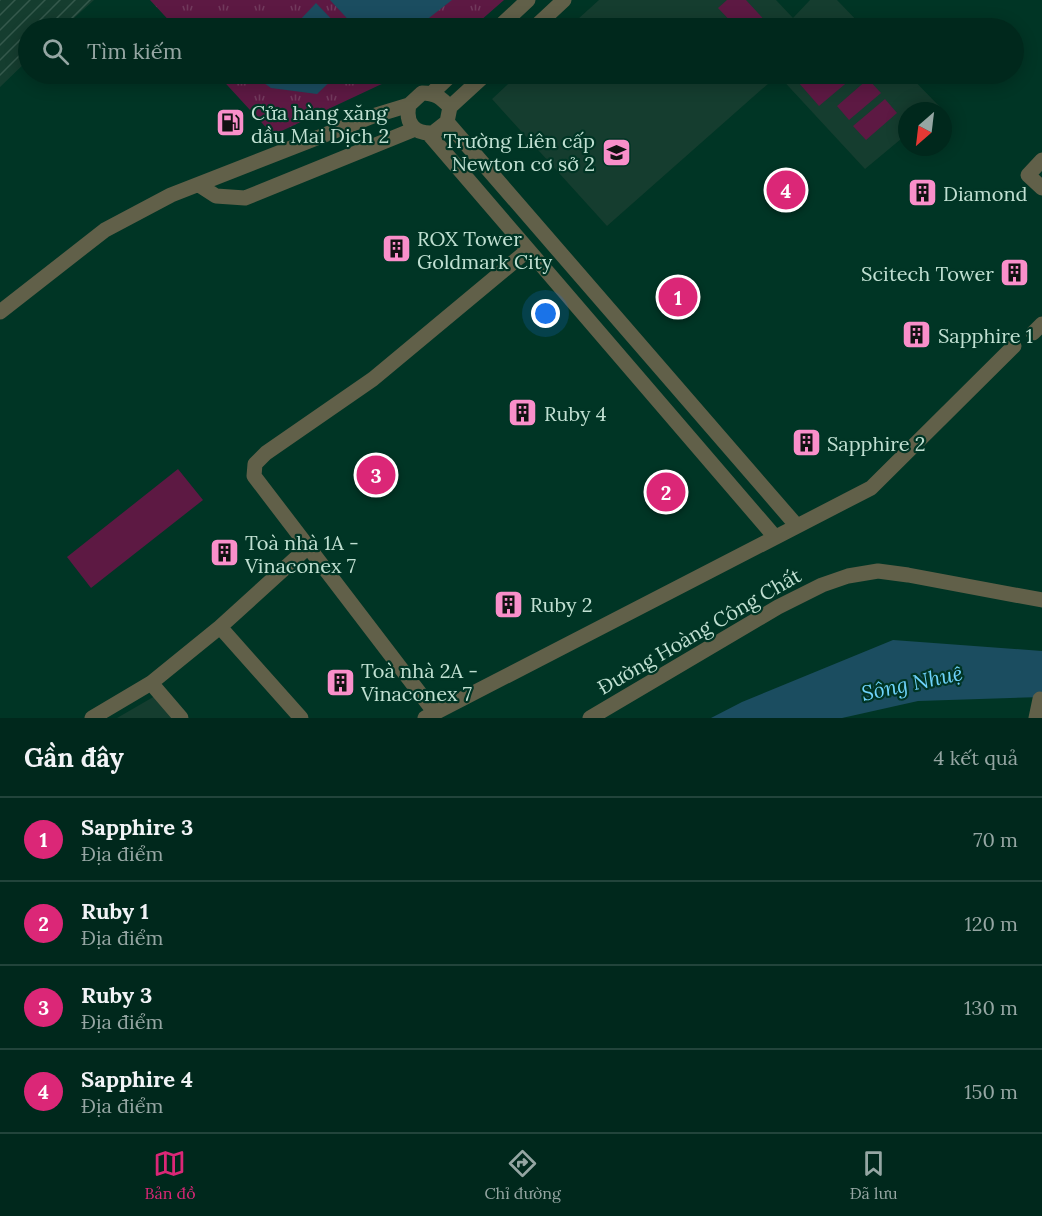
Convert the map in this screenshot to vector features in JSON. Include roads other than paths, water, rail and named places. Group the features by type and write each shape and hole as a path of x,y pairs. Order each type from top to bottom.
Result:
{"street":[{"path":"509,18 528,0"},
{"path":"545,18 564,0"},
{"path":"0,312 105,230 171,195 372,116 409,105 422,93 432,93 441,84"},
{"path":"199,185 216,196 245,198 421,131 441,129 449,114 477,84"},
{"path":"432,93 695,409 797,526"},
{"path":"409,105 407,114 421,131 528,250 775,537"},
{"path":"1042,160 1028,174 1042,188"},
{"path":"528,250 373,379 266,453 255,464 254,476 430,716 872,488 1014,346"},
{"path":"679,425 695,409"},
{"path":"92,718 151,683 220,627 307,548"},
{"name":"Đường Hoàng Công Chất","path":"590,718 778,607 822,585 849,576 878,571 1042,600"},
{"path":"220,627 301,718"},
{"path":"151,683 181,718"},
{"path":"1036,718 1040,699"}],"water":[{"path":"330,0 452,0 429,18 347,18"},
{"path":"316,3 330,18 302,18"},
{"path":"265,84 328,84 317,94 271,88"},
{"name":"Sông Nhuệ","path":"893,640 1042,651 1042,697 918,701 842,718 711,718 742,702"}],"place":[{"name":"Cửa hàng xăng dầu Mai Dịch 2","path":"230,123"},
{"name":"Trường Liên cấp Newton cơ sở 2","path":"616,152"},
{"name":"Sapphire 4","path":"786,190"},
{"name":"Diamond","path":"922,193"},
{"name":"ROX Tower Goldmark City","path":"396,249"},
{"name":"Scitech Tower","path":"1015,273"},
{"name":"Sapphire 3","path":"678,297"},
{"name":"Sapphire 1","path":"917,335"},
{"name":"Ruby 4","path":"523,413"},
{"name":"Sapphire 2","path":"806,443"},
{"name":"Ruby 3","path":"376,475"},
{"name":"Ruby 1","path":"666,492"},
{"name":"Toà nhà 1A - Vinaconex 7","path":"224,553"},
{"name":"Ruby 2","path":"509,604"},
{"name":"Toà nhà 2A - Vinaconex 7","path":"340,682"}]}
